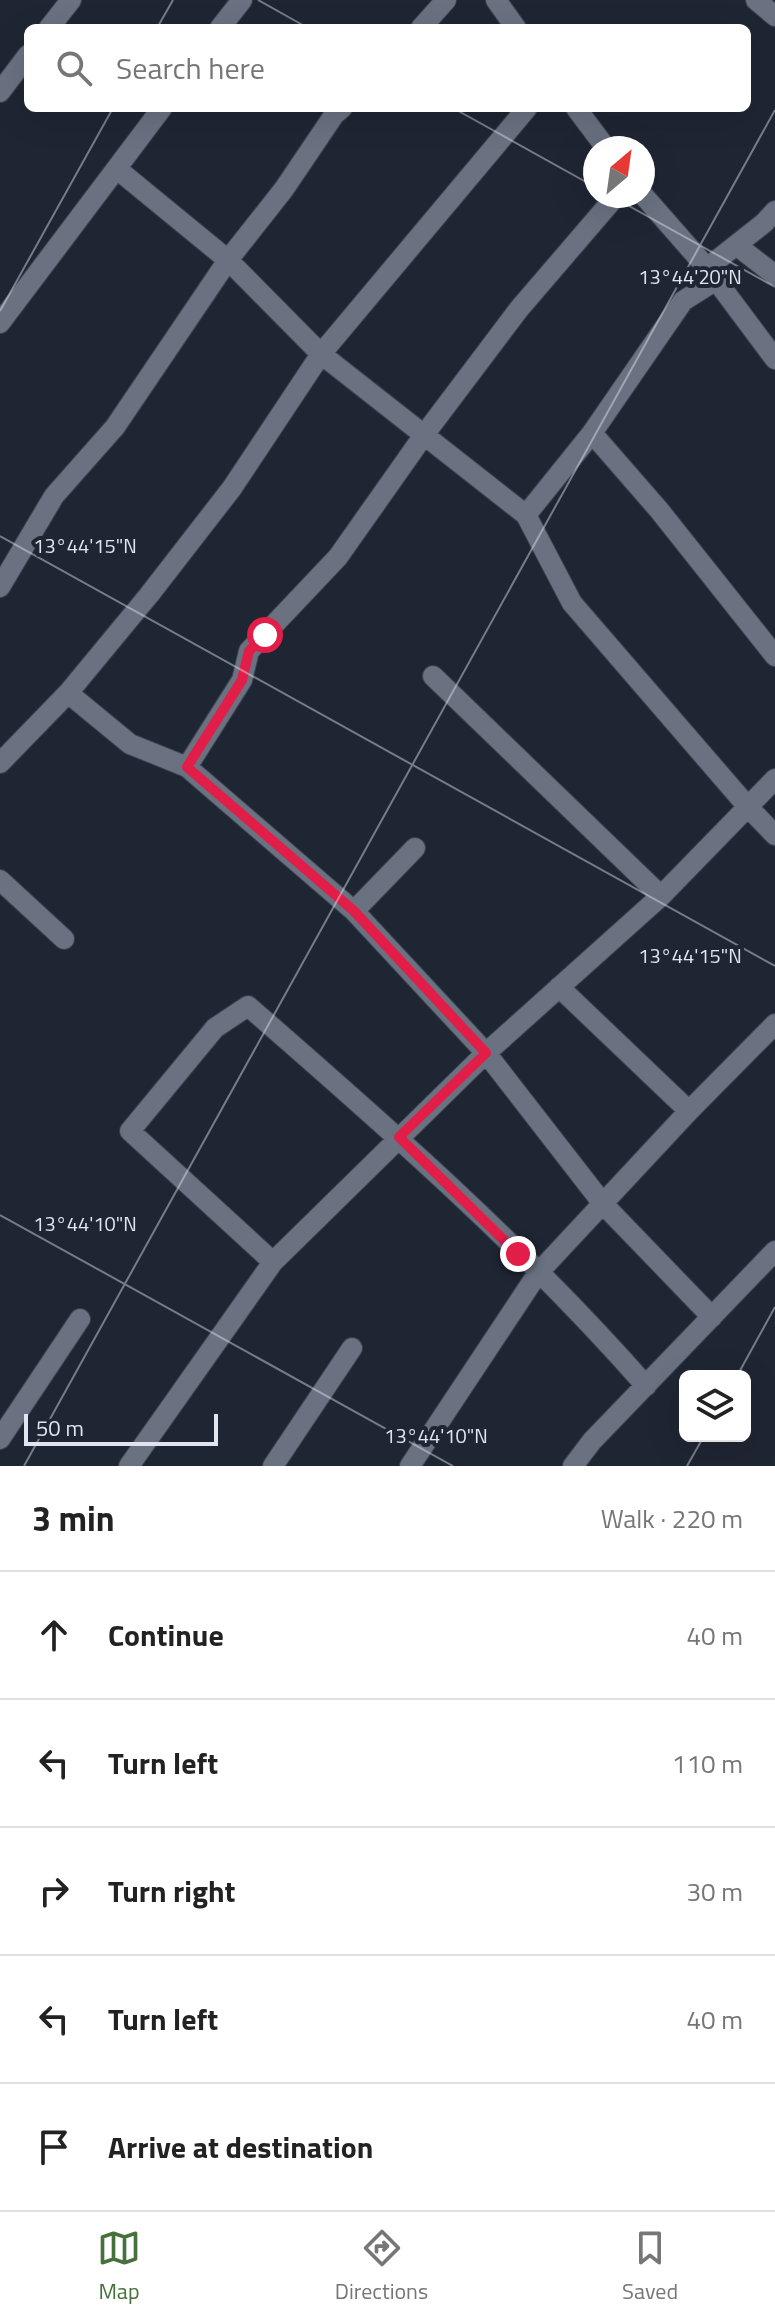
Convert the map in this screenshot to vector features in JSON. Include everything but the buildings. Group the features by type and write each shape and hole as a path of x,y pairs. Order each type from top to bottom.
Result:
{"street":[{"path":"52,24 71,0"},
{"path":"223,24 242,0"},
{"path":"425,24 446,0"},
{"path":"496,0 513,24"},
{"path":"756,0 775,16"},
{"path":"0,92 24,60"},
{"path":"0,323 159,112"},
{"path":"0,587 54,496 115,427 228,260 284,189 337,112"},
{"path":"0,763 68,693 149,595 232,488 321,354 524,112"},
{"path":"579,112 597,136"},
{"path":"117,169 228,260 321,354 526,515 572,603 775,835"},
{"path":"187,767 242,680 249,651 338,557 424,435 519,309 606,208"},
{"path":"654,208 711,274 775,359"},
{"path":"526,515 592,433 683,301 736,245 775,211"},
{"path":"736,245 775,275"},
{"path":"592,433 659,510 775,656"},
{"path":"433,676 661,896"},
{"path":"68,693 130,744 187,767 354,911 486,1053 604,1205 712,1317"},
{"path":"129,1466 273,1262 486,1053 661,896 775,779"},
{"path":"354,911 415,848"},
{"path":"0,880 64,939"},
{"path":"559,987 689,1111"},
{"path":"273,1262 130,1131 215,1028 248,1006 399,1137 538,1273 646,1386"},
{"path":"410,1466 538,1273 775,1024"},
{"path":"573,1466 592,1441 775,1251"},
{"path":"0,1439 6,1415 80,1319"},
{"path":"273,1466 352,1348"}],"route":[{"path":"265,635 249,651 242,680 187,767 354,911 486,1053 399,1137 518,1254"}]}
